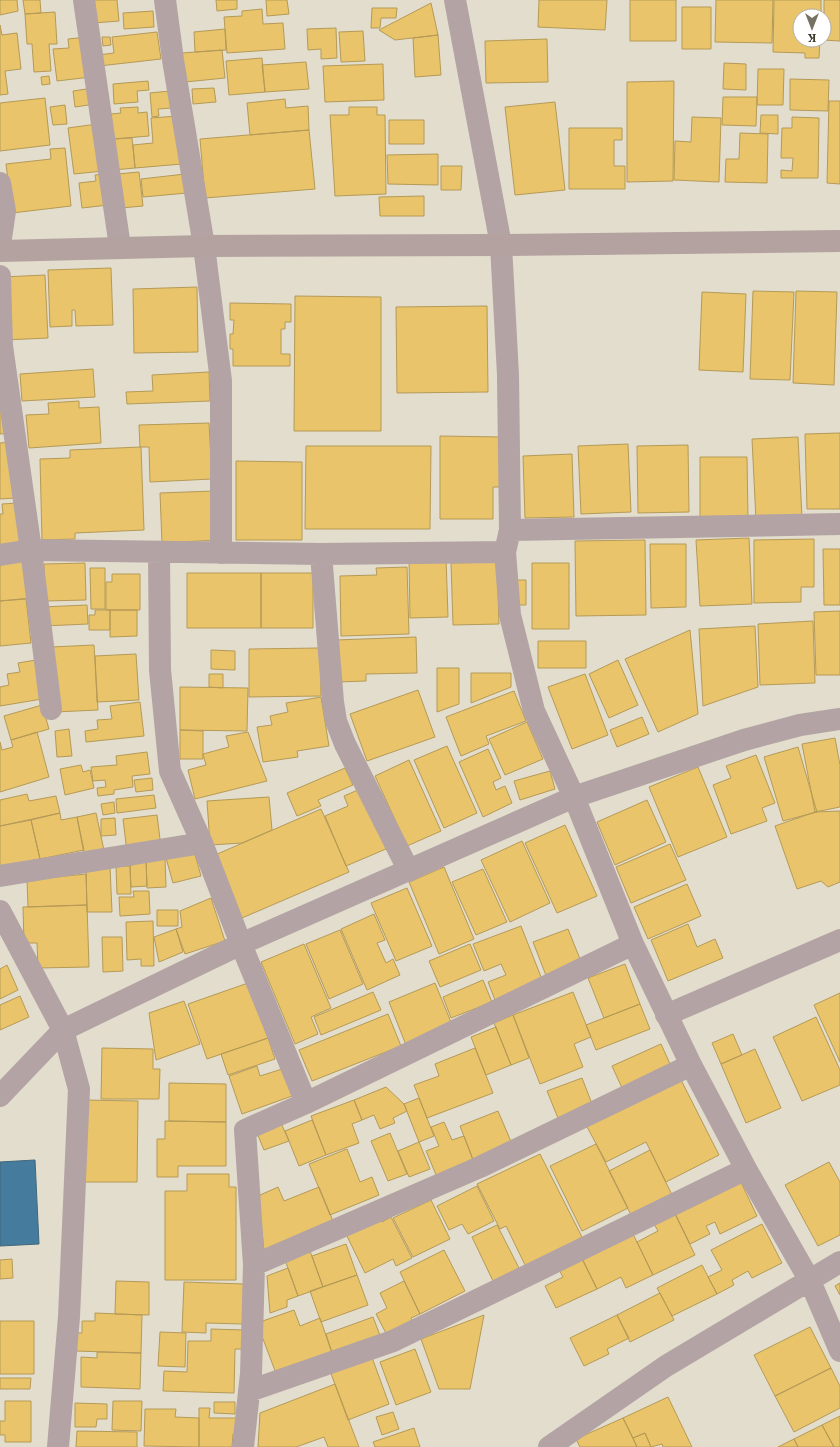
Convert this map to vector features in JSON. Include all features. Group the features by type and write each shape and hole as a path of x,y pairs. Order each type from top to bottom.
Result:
{"main road":[{"path":"0,251 204,246 502,245 840,241"}],"street":[{"path":"84,0 120,248"},
{"path":"165,0 173,60 204,246 221,381 221,553"},
{"path":"455,0 502,245 508,374 510,530 505,552 510,615 534,711 574,797 633,944 666,1015 746,1169 810,1281 840,1350"},
{"path":"0,183 5,211 0,246"},
{"path":"0,276 2,346 31,550 51,709"},
{"path":"510,530 840,524"},
{"path":"0,555 31,550 159,553 321,554 505,552"},
{"path":"159,553 160,670 170,771 202,843 241,944 306,1103"},
{"path":"321,554 333,702 336,721 409,871"},
{"path":"0,1096 63,1030 241,944 574,797 744,740 800,725 840,719"},
{"path":"0,876 202,843"},
{"path":"0,911 63,1030 79,1089 68,1317 58,1447"},
{"path":"666,1015 840,940"},
{"path":"243,1447 251,1374 254,1265 245,1130 306,1103 633,944"},
{"path":"254,1265 480,1167 691,1065"},
{"path":"249,1391 393,1341 746,1169"},
{"path":"549,1447 666,1366 840,1262"}],"building: Konut":[{"path":"0,0 17,0 18,11 0,15"},
{"path":"23,0 40,0 41,13 25,14"},
{"path":"90,0 117,0 119,21 93,23"},
{"path":"216,0 237,0 237,9 217,11"},
{"path":"266,0 287,0 289,14 267,16"},
{"path":"539,0 607,0 605,30 538,27"},
{"path":"630,0 676,0 676,41 630,41"},
{"path":"716,0 773,0 772,43 715,42"},
{"path":"774,0 821,0 821,8 792,8 792,48 820,48 819,58 805,58 805,53 773,52"},
{"path":"824,0 840,0 840,41 832,41 832,8 824,8"},
{"path":"431,3 438,35 395,40 379,30"},
{"path":"682,7 711,7 711,49 682,49"},
{"path":"372,8 397,8 396,18 381,18 380,28 371,28"},
{"path":"262,9 263,24 283,23 285,49 227,53 224,17 242,16 242,11"},
{"path":"153,11 154,27 124,29 123,13"},
{"path":"55,12 57,44 49,44 51,71 34,72 32,44 27,44 25,14"},
{"path":"0,25 2,35 17,33 21,69 5,71 8,94 0,95"},
{"path":"336,28 337,58 321,59 321,49 308,50 307,29"},
{"path":"225,29 226,50 195,52 194,32"},
{"path":"363,31 365,61 341,62 339,32"},
{"path":"157,32 161,59 99,66 98,55 114,53 112,37"},
{"path":"438,35 441,75 415,77 413,38"},
{"path":"87,37 91,77 57,81 53,49 69,48 68,39"},
{"path":"102,37 110,37 111,45 103,46"},
{"path":"547,39 548,82 486,83 485,41"},
{"path":"222,50 225,78 185,82 182,53"},
{"path":"262,58 265,92 229,95 226,61"},
{"path":"306,62 309,89 265,92 262,65"},
{"path":"724,63 746,64 746,90 723,89"},
{"path":"383,64 384,100 325,102 323,66"},
{"path":"758,69 784,69 783,105 757,105"},
{"path":"49,76 50,84 42,85 41,77"},
{"path":"790,79 829,80 828,111 790,110"},
{"path":"148,81 149,90 137,91 138,102 114,104 113,84"},
{"path":"674,81 673,181 627,182 627,82"},
{"path":"93,88 95,104 75,107 73,91"},
{"path":"214,88 216,102 193,104 192,89"},
{"path":"170,91 172,108 158,109 159,116 152,117 150,93"},
{"path":"723,97 757,97 756,126 722,125"},
{"path":"45,98 50,145 0,151 0,103"},
{"path":"285,99 286,108 308,106 309,130 250,135 247,103"},
{"path":"829,101 840,101 840,184 827,183"},
{"path":"555,102 565,190 515,195 505,107"},
{"path":"65,105 67,124 53,125 50,107"},
{"path":"138,107 138,113 147,112 149,136 113,139 111,114 121,113 120,108"},
{"path":"349,107 377,107 377,115 385,115 386,194 335,196 330,115 349,115"},
{"path":"761,115 778,115 778,134 760,133"},
{"path":"177,116 182,164 135,168 133,145 153,143 151,118"},
{"path":"692,117 721,118 719,182 674,180 675,141 691,142"},
{"path":"792,117 819,118 818,178 781,178 781,170 792,171 793,158 781,158 782,128 792,128"},
{"path":"389,120 424,120 424,144 389,144"},
{"path":"97,124 103,171 74,174 68,128"},
{"path":"569,128 622,128 622,140 614,140 614,166 625,166 625,189 569,189"},
{"path":"309,130 315,189 205,198 200,139"},
{"path":"740,133 768,134 767,183 725,182 726,159 739,159"},
{"path":"132,138 135,168 113,170 113,139"},
{"path":"65,148 71,206 12,213 6,164 51,159 50,149"},
{"path":"438,154 438,185 388,184 387,155"},
{"path":"441,166 462,166 461,190 441,190"},
{"path":"139,172 143,206 121,208 117,174"},
{"path":"104,174 108,205 82,208 79,183 96,181 95,175"},
{"path":"185,174 187,193 143,197 141,179"},
{"path":"424,196 424,216 380,216 379,197"},
{"path":"111,268 113,325 76,326 75,310 72,310 72,326 50,327 48,270"},
{"path":"45,275 48,338 4,340 2,277"},
{"path":"197,287 198,352 134,353 133,289"},
{"path":"753,291 794,292 790,380 750,379"},
{"path":"796,291 837,292 834,385 793,383"},
{"path":"702,292 746,294 743,372 699,370"},
{"path":"295,296 381,297 381,431 294,431"},
{"path":"230,303 291,304 291,322 285,322 285,329 281,329 281,354 290,354 290,366 233,366 233,349 230,349 230,334 233,334 234,320 230,320"},
{"path":"487,306 488,392 397,393 396,307"},
{"path":"93,369 95,397 22,401 20,374"},
{"path":"209,372 210,401 127,404 126,392 153,391 152,375"},
{"path":"79,401 79,408 99,407 101,443 29,448 26,415 49,414 48,403"},
{"path":"0,407 10,433 0,434"},
{"path":"209,423 212,479 150,482 149,447 140,447 139,425"},
{"path":"840,433 840,509 807,509 805,434"},
{"path":"440,436 502,437 501,487 493,487 493,519 440,519"},
{"path":"798,437 802,518 756,520 752,439"},
{"path":"12,442 15,498 0,499 0,443"},
{"path":"628,444 631,512 581,514 578,446"},
{"path":"688,445 689,512 638,513 637,446"},
{"path":"306,446 431,446 430,529 305,529"},
{"path":"141,447 144,530 75,533 75,539 42,540 40,459 70,458 70,450"},
{"path":"572,454 574,517 525,518 523,456"},
{"path":"700,457 747,457 748,518 700,518"},
{"path":"236,461 302,462 302,540 236,540"},
{"path":"214,491 217,540 162,543 160,493"},
{"path":"18,503 21,544 0,545 0,514 3,514 2,504"},
{"path":"749,538 752,604 700,606 696,540"},
{"path":"814,539 814,587 801,587 801,602 754,603 754,540"},
{"path":"645,540 646,615 576,616 575,541"},
{"path":"650,544 686,544 686,607 651,608"},
{"path":"823,549 840,549 840,605 824,605"},
{"path":"446,557 448,617 410,618 409,558"},
{"path":"26,558 31,598 0,601 0,561"},
{"path":"497,562 499,624 453,625 451,563"},
{"path":"85,563 86,600 45,601 44,564"},
{"path":"532,563 569,563 569,629 532,629"},
{"path":"407,567 409,634 341,636 340,576 377,575 376,568"},
{"path":"90,568 105,568 105,609 91,609"},
{"path":"187,573 261,573 261,628 187,628"},
{"path":"261,573 313,573 313,628 261,628"},
{"path":"112,574 140,574 140,610 106,610 106,582 112,582"},
{"path":"513,580 526,580 526,605 513,605"},
{"path":"26,599 31,643 0,646 0,601"},
{"path":"87,605 88,624 43,626 42,607"},
{"path":"95,610 110,610 110,630 89,630 89,615 95,615"},
{"path":"110,610 137,610 137,636 110,637"},
{"path":"840,611 840,675 816,675 814,612"},
{"path":"813,621 815,683 760,685 758,624"},
{"path":"755,626 758,687 703,706 699,629"},
{"path":"690,630 698,714 658,732 625,659"},
{"path":"416,637 417,673 366,674 366,681 338,682 336,640"},
{"path":"538,641 586,641 586,668 538,668"},
{"path":"94,645 98,710 55,712 51,647"},
{"path":"320,648 321,696 249,697 249,649"},
{"path":"211,650 235,651 235,670 211,669"},
{"path":"136,654 139,700 97,702 95,656"},
{"path":"36,660 42,699 0,706 0,687 9,685 7,674 20,672 18,663"},
{"path":"618,660 638,705 609,718 589,674"},
{"path":"437,668 459,668 459,704 437,712"},
{"path":"471,673 511,673 511,687 471,703"},
{"path":"209,674 223,674 223,688 209,687"},
{"path":"585,674 608,735 572,749 548,687"},
{"path":"180,687 248,688 247,731 180,730"},
{"path":"418,690 435,737 367,761 350,714"},
{"path":"514,691 526,721 486,736 489,744 461,756 446,717"},
{"path":"321,697 329,746 297,751 298,757 263,762 257,727 272,725 270,716 288,712 286,703"},
{"path":"140,702 144,736 86,742 85,731 98,729 97,720 112,719 110,706"},
{"path":"42,705 49,729 11,740 4,716"},
{"path":"642,717 649,734 617,747 610,730"},
{"path":"527,722 543,759 505,775 489,739"},
{"path":"69,729 72,756 57,757 55,731"},
{"path":"180,730 203,731 203,759 180,759"},
{"path":"37,732 49,777 0,792 0,742 2,750 13,747 11,740"},
{"path":"248,732 267,781 195,799 188,770 206,765 203,754 229,747 226,736"},
{"path":"835,738 840,765 840,807 815,812 802,744"},
{"path":"447,746 477,813 444,828 414,760"},
{"path":"798,747 817,812 783,821 764,757"},
{"path":"488,749 501,778 493,782 496,790 505,786 512,803 483,817 459,762"},
{"path":"147,752 150,774 132,776 133,787 114,790 114,794 98,796 97,788 106,787 105,780 93,781 91,767 117,765 116,756"},
{"path":"756,755 775,803 762,808 767,821 731,834 713,785 731,778 726,766"},
{"path":"409,760 441,831 407,846 375,776"},
{"path":"81,765 83,772 90,770 94,788 65,795 60,769"},
{"path":"698,767 727,837 678,857 649,787"},
{"path":"345,768 353,785 318,800 321,806 297,816 287,793"},
{"path":"550,771 555,789 520,800 514,781"},
{"path":"152,778 153,790 136,792 134,780"},
{"path":"360,789 386,849 346,866 325,816 348,806 344,796"},
{"path":"27,794 29,801 56,796 60,813 0,826 0,800"},
{"path":"154,795 156,808 117,813 116,799"},
{"path":"269,797 272,830 242,843 210,845 207,801"},
{"path":"647,800 666,842 615,865 597,822"},
{"path":"114,802 115,813 103,815 101,804"},
{"path":"321,809 349,872 242,918 215,855"},
{"path":"840,811 840,882 828,887 821,881 797,889 775,826 815,812"},
{"path":"60,813 61,820 77,817 84,850 40,859 31,820"},
{"path":"96,813 105,855 85,859 77,817"},
{"path":"157,815 161,847 127,852 123,819"},
{"path":"115,818 116,835 101,836 101,819"},
{"path":"31,820 40,859 0,868 0,826"},
{"path":"565,825 597,896 557,913 525,843"},
{"path":"522,841 550,903 510,922 481,860"},
{"path":"670,844 686,880 631,903 616,867"},
{"path":"194,851 201,876 173,883 166,858"},
{"path":"165,858 166,887 147,888 146,859"},
{"path":"146,859 147,886 131,887 130,866"},
{"path":"116,866 130,866 131,894 117,894"},
{"path":"86,867 110,867 112,912 87,912"},
{"path":"444,867 474,939 439,954 409,882"},
{"path":"483,869 507,922 476,935 452,882"},
{"path":"86,874 87,905 28,907 27,880"},
{"path":"687,884 701,916 648,939 634,907"},
{"path":"407,888 432,946 396,961 371,903"},
{"path":"133,891 149,891 150,914 120,916 119,897 134,897"},
{"path":"211,898 225,941 185,954 176,929 182,927 180,911"},
{"path":"87,905 89,967 38,968 37,943 24,943 23,907"},
{"path":"157,910 178,910 178,926 157,926"},
{"path":"374,914 385,940 377,943 386,963 393,959 400,975 367,990 341,929"},
{"path":"153,921 154,966 141,966 141,959 127,960 126,922"},
{"path":"688,924 697,947 715,939 723,958 668,981 651,940"},
{"path":"521,926 543,982 495,1000 488,982 506,975 501,964 484,971 473,944"},
{"path":"176,929 183,952 159,962 154,937"},
{"path":"568,929 582,964 547,978 533,942"},
{"path":"340,930 363,984 329,999 306,944"},
{"path":"102,937 122,937 123,971 103,972"},
{"path":"304,944 331,1008 311,1017 318,1034 295,1044 261,962"},
{"path":"470,944 481,970 440,987 429,961"},
{"path":"625,964 640,1004 604,1018 588,978"},
{"path":"7,965 18,990 0,999 0,969"},
{"path":"483,980 492,1002 451,1018 443,997"},
{"path":"248,983 268,1038 207,1059 188,1004"},
{"path":"435,983 453,1027 406,1045 389,1002"},
{"path":"373,992 381,1010 321,1035 314,1017"},
{"path":"573,992 591,1037 574,1044 583,1067 540,1084 513,1015"},
{"path":"840,993 840,1062 814,1005"},
{"path":"20,996 29,1017 0,1030 0,1005"},
{"path":"184,1001 200,1044 156,1060 149,1013"},
{"path":"640,1004 650,1029 596,1050 586,1025"},
{"path":"388,1014 401,1046 312,1081 299,1050"},
{"path":"513,1015 529,1058 511,1065 494,1023"},
{"path":"816,1017 840,1070 840,1085 802,1101 773,1037"},
{"path":"496,1027 511,1065 486,1075 471,1037"},
{"path":"733,1034 742,1055 721,1064 712,1043"},
{"path":"268,1038 275,1059 228,1075 221,1054"},
{"path":"661,1044 671,1066 622,1088 612,1066"},
{"path":"102,1048 153,1049 153,1069 160,1069 159,1099 101,1099"},
{"path":"475,1048 493,1093 427,1118 414,1085 439,1076 435,1064"},
{"path":"755,1049 781,1108 746,1123 721,1064"},
{"path":"257,1066 260,1076 282,1069 292,1096 242,1114 229,1076"},
{"path":"582,1078 594,1109 560,1123 547,1091"},
{"path":"680,1078 719,1155 666,1182 646,1142 606,1162 586,1125"},
{"path":"169,1083 226,1084 226,1122 169,1121"},
{"path":"386,1087 404,1104 407,1111 393,1118 395,1123 380,1129 374,1115 362,1120 354,1100"},
{"path":"419,1098 434,1136 419,1142 404,1104"},
{"path":"85,1100 138,1101 137,1182 85,1182"},
{"path":"354,1100 362,1120 352,1124 359,1143 326,1155 311,1116"},
{"path":"498,1111 512,1144 473,1160 460,1126"},
{"path":"312,1120 326,1155 299,1166 285,1131"},
{"path":"165,1121 226,1122 226,1166 178,1166 178,1177 157,1177 157,1139 165,1139"},
{"path":"444,1122 452,1140 464,1136 474,1162 437,1177 426,1151 439,1146 431,1127"},
{"path":"281,1123 289,1141 264,1150 257,1133"},
{"path":"390,1133 407,1174 388,1181 371,1141"},
{"path":"419,1142 430,1169 409,1177 398,1151"},
{"path":"596,1144 628,1208 582,1231 550,1166"},
{"path":"347,1149 360,1182 372,1177 379,1195 330,1215 309,1164"},
{"path":"650,1150 674,1199 633,1219 609,1171"},
{"path":"540,1154 585,1243 528,1271 506,1226 500,1229 477,1184"},
{"path":"829,1162 840,1182 840,1235 818,1246 785,1185"},
{"path":"187,1174 229,1174 229,1187 236,1187 236,1280 165,1280 165,1191 187,1191"},
{"path":"738,1176 757,1216 720,1234 715,1222 706,1226 710,1234 690,1244 672,1207"},
{"path":"477,1186 494,1221 468,1234 462,1224 449,1230 437,1206"},
{"path":"278,1187 284,1201 319,1187 333,1221 264,1250 258,1196"},
{"path":"431,1200 450,1239 413,1257 393,1218"},
{"path":"675,1214 695,1255 653,1275 637,1242 658,1231 654,1224"},
{"path":"379,1216 382,1222 391,1217 412,1258 396,1266 393,1259 365,1273 345,1232"},
{"path":"762,1224 782,1263 752,1278 748,1271 732,1280 734,1285 717,1294 708,1277 722,1270 711,1250"},
{"path":"497,1225 519,1268 493,1281 472,1237"},
{"path":"632,1232 653,1275 626,1288 621,1277 597,1289 581,1257"},
{"path":"346,1244 357,1275 323,1287 312,1256"},
{"path":"444,1250 465,1291 420,1314 400,1272"},
{"path":"310,1251 323,1287 298,1296 285,1260"},
{"path":"582,1258 597,1289 556,1308 545,1286 563,1277 559,1270"},
{"path":"12,1259 13,1278 0,1279 0,1260"},
{"path":"702,1265 717,1294 672,1316 657,1288"},
{"path":"288,1268 298,1296 287,1300 287,1307 270,1313 267,1276"},
{"path":"357,1275 368,1305 321,1322 310,1291"},
{"path":"116,1281 149,1282 149,1315 115,1314"},
{"path":"404,1281 420,1314 411,1318 414,1324 388,1337 376,1314 387,1308 380,1293"},
{"path":"184,1282 244,1284 243,1324 206,1323 206,1333 182,1332"},
{"path":"840,1283 840,1295 835,1286"},
{"path":"660,1293 674,1320 630,1342 617,1315"},
{"path":"294,1310 300,1326 320,1318 333,1356 277,1376 257,1323"},
{"path":"95,1313 142,1315 141,1353 75,1351 75,1333 82,1333 82,1321 95,1321"},
{"path":"484,1315 470,1389 439,1389 421,1339"},
{"path":"617,1315 629,1338 607,1349 609,1354 584,1366 570,1338"},
{"path":"373,1317 381,1338 333,1356 326,1334"},
{"path":"0,1321 34,1321 34,1374 0,1374"},
{"path":"810,1327 831,1368 775,1396 754,1355"},
{"path":"211,1329 244,1330 244,1349 235,1349 234,1393 163,1391 164,1371 187,1372 188,1341 211,1341"},
{"path":"160,1332 186,1333 185,1367 158,1366"},
{"path":"415,1349 431,1392 396,1405 380,1362"},
{"path":"97,1352 141,1353 140,1389 81,1387 81,1357 97,1358"},
{"path":"370,1352 389,1404 348,1420 329,1368"},
{"path":"831,1368 840,1386 840,1408 794,1432 775,1396"},
{"path":"0,1378 31,1378 30,1389 0,1389"},
{"path":"335,1384 359,1447 328,1447 324,1437 296,1447 258,1447 260,1413"},
{"path":"668,1397 692,1447 663,1447 662,1444 651,1447 645,1433 633,1438 623,1418"},
{"path":"5,1401 31,1401 31,1442 5,1442 5,1435 0,1435 0,1421 5,1421"},
{"path":"113,1401 142,1401 141,1431 112,1430"},
{"path":"214,1402 235,1402 235,1414 214,1413"},
{"path":"75,1403 107,1404 107,1419 97,1419 96,1427 75,1427"},
{"path":"199,1408 210,1408 209,1418 236,1418 236,1434 233,1434 232,1447 199,1447"},
{"path":"145,1409 176,1409 175,1417 199,1418 199,1447 144,1446"},
{"path":"393,1412 399,1429 382,1435 376,1417"},
{"path":"840,1416 840,1447 834,1447 822,1425"},
{"path":"623,1418 637,1447 580,1447 576,1439"},
{"path":"822,1425 834,1447 798,1447 794,1439"},
{"path":"414,1428 420,1447 375,1447 373,1442"},
{"path":"77,1431 137,1432 137,1447 76,1447"},
{"path":"645,1433 651,1447 637,1447 633,1438"},
{"path":"794,1439 798,1447 778,1447"}],"building: Kamu":[{"path":"35,1160 39,1244 0,1246 0,1162"}]}
